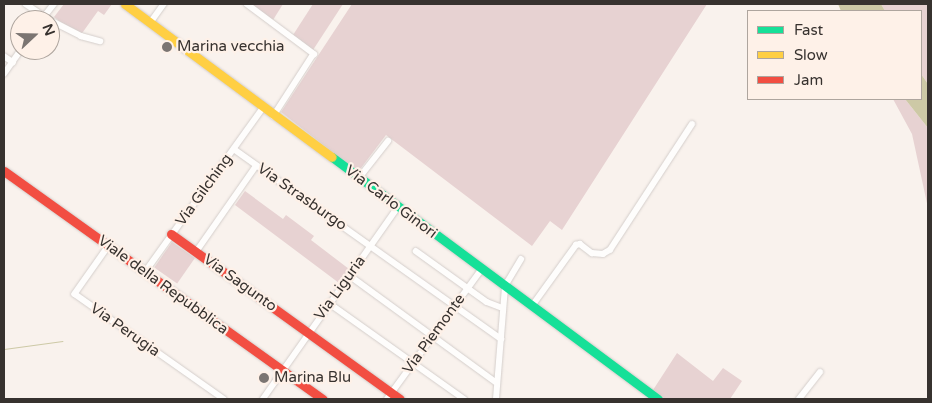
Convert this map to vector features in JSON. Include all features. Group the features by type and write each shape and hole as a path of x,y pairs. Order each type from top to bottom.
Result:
{"street":[{"name":"Via Carlo Ginori","path":"125,4 481,270 658,399"},
{"path":"150,23 164,4"},
{"path":"247,4 314,54 274,116"},
{"path":"60,26 81,36 100,41"},
{"path":"4,56 13,62 4,74"},
{"name":"Via Gilching","path":"145,272 263,108"},
{"path":"532,306 576,245 580,244 592,253 603,254 610,250 692,124"},
{"path":"359,178 388,140"},
{"name":"Via Strasburgo","path":"234,148 256,166 500,339"},
{"path":"196,252 256,166"},
{"name":"Viale della Repubblica","path":"4,171 323,399"},
{"name":"Via Liguria","path":"263,399 279,378 281,369 398,207"},
{"name":"Via Sagunto","path":"172,234 308,333 389,396 400,399"},
{"name":"Via Perugia","path":"109,246 75,294 224,399"},
{"path":"416,251 466,288 503,308"},
{"path":"496,399 505,286 521,259"},
{"name":"Via Piemonte","path":"389,396 481,270"},
{"path":"349,275 497,383"},
{"path":"329,303 464,399"},
{"path":"799,399 820,372"}],"shaded area":[{"path":"64,4 112,4 104,15 98,11 80,36 60,21 59,10"},
{"path":"251,4 283,4 273,20"},
{"path":"313,4 343,4 313,50 293,35"},
{"path":"352,4 707,4 562,230 550,221 532,246 386,135 358,172 281,112"},
{"path":"838,4 881,4 884,10 841,10"},
{"path":"881,4 928,4 928,84 922,75 922,10 884,10"},
{"path":"922,75 928,84 928,128 906,100 922,100"},
{"path":"894,100 906,100 928,128 928,208 912,134"},
{"path":"245,191 283,219 286,215 314,236 311,240 349,269 339,283 235,205"},
{"path":"172,242 195,258 177,283 154,267"},
{"path":"677,353 713,381 723,368 742,381 730,399 665,399 653,390"}],"waterway":[{"path":"4,349 62,341"}],"traffic: fast":[{"path":"332,157 658,399"}],"traffic: slow":[{"path":"125,4 332,157"}],"traffic: jam":[{"path":"4,171 323,399"},
{"path":"171,234 400,399"}],"place":[{"name":"Marina vecchia","path":"167,47"},
{"name":"Marina Blu","path":"264,378"}]}
